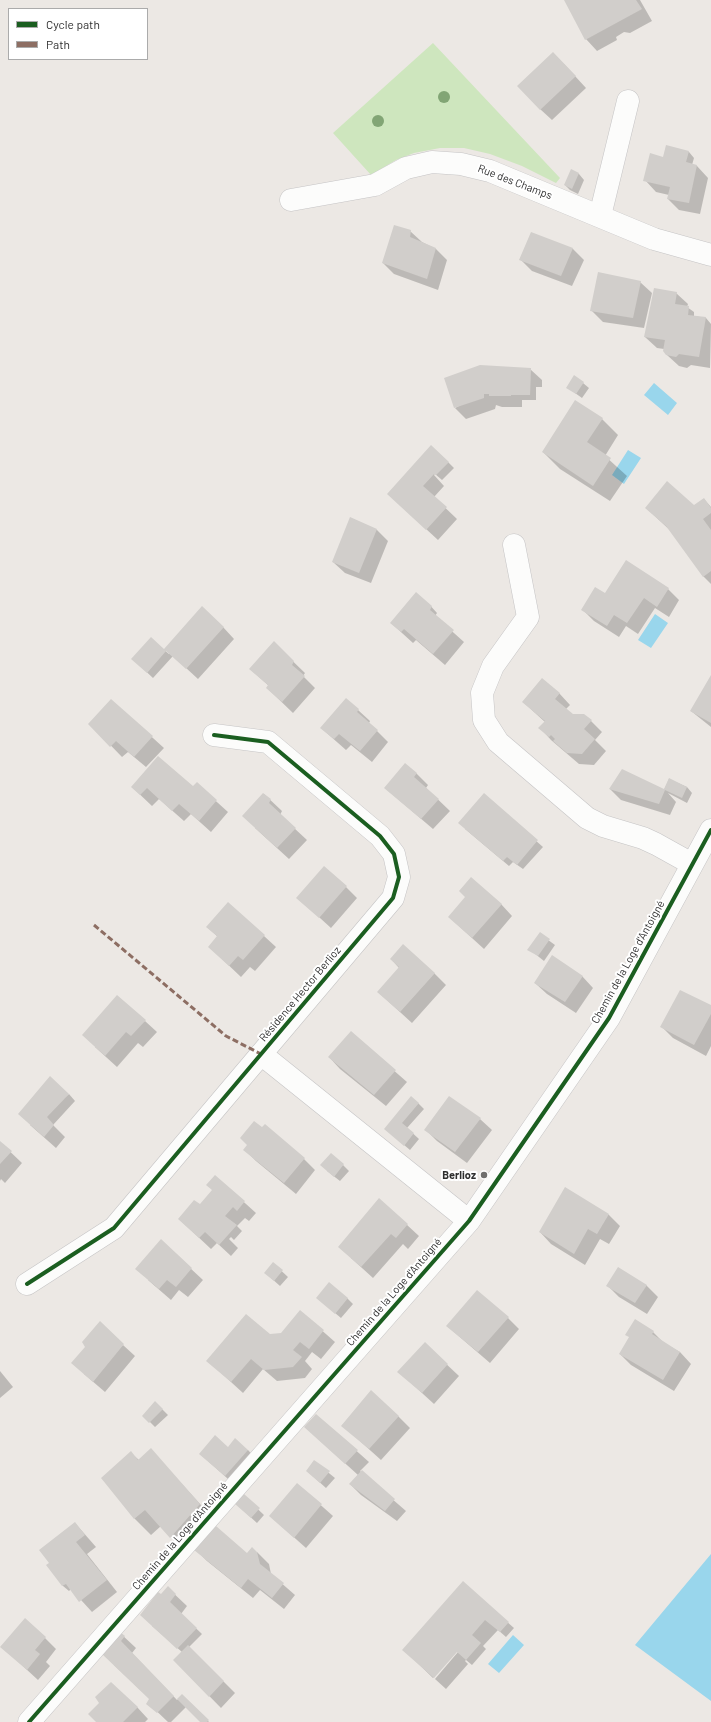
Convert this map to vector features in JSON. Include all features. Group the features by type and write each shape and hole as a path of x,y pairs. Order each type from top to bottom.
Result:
{"street":[{"path":"600,216 628,101"},
{"name":"Rue des Champs","path":"291,200 375,185 406,168 432,162 461,164 490,171 654,239 711,255"},
{"path":"514,545 528,617 493,666 487,679 482,693 484,720 498,742 587,818 603,826 643,838 692,864"},
{"name":"Résidence Hector Berlioz","path":"27,1284 114,1228 393,898 399,876 394,854 380,836 268,742 214,735"},
{"name":"Chemin de la Loge d'Antoigné","path":"29,1722 469,1221 609,1018 711,830"},
{"name":"Résidence Hector Berlioz","path":"261,1054 469,1221"}],"green space":[{"path":"433,43 560,178 556,183 522,166 490,154 464,148 440,148 414,153 396,160 371,175 333,133"}],"water":[{"path":"654,383 677,403 668,415 644,395"},
{"path":"628,450 641,458 624,484 612,475"},
{"path":"655,614 668,623 651,648 638,640"},
{"path":"711,1554 711,1701 635,1645"},
{"path":"513,1635 524,1645 499,1673 488,1664"}],"building":[{"path":"564,0 636,0 642,9 585,40"},
{"path":"553,52 576,76 540,110 517,86"},
{"path":"666,145 689,151 686,162 697,165 689,203 667,199 670,187 643,181 650,153 663,157"},
{"path":"571,169 579,173 572,189 564,185"},
{"path":"394,225 411,230 410,237 436,248 427,279 382,263"},
{"path":"531,232 573,248 561,276 519,260"},
{"path":"598,272 641,281 633,318 590,311"},
{"path":"654,288 677,292 675,304 689,306 688,315 706,317 699,357 679,354 676,357 666,355 663,351 665,340 644,337"},
{"path":"480,365 531,368 530,395 489,396 489,394 484,394 484,398 454,408 444,378"},
{"path":"574,375 584,382 576,394 566,388"},
{"path":"575,400 603,418 587,442 611,458 593,486 542,452"},
{"path":"431,445 449,462 436,475 434,474 423,486 447,507 426,530 387,494"},
{"path":"667,481 694,505 704,498 711,508 711,513 703,519 711,530 711,571 703,577 666,526 645,508"},
{"path":"350,517 377,529 359,573 332,562"},
{"path":"626,560 669,588 657,607 644,598 627,623 614,615 607,626 581,610 595,587 605,593"},
{"path":"416,592 432,606 430,610 454,630 433,654 404,629 401,632 390,623"},
{"path":"202,606 224,627 186,669 166,651 147,673 131,659 151,637 164,649"},
{"path":"274,641 294,661 292,665 305,676 282,702 266,688 268,685 249,669"},
{"path":"711,675 711,723 690,711"},
{"path":"542,678 560,693 555,699 573,714 584,714 592,720 584,729 595,739 582,754 567,753 553,741 555,739 551,735 549,737 538,728 545,721 522,702"},
{"path":"346,698 359,709 357,712 378,730 360,751 339,734 334,739 320,728"},
{"path":"111,699 153,736 134,757 116,741 110,747 88,724"},
{"path":"158,756 193,786 197,782 217,800 199,821 179,804 172,811 147,788 140,795 131,787"},
{"path":"405,763 417,773 414,777 439,799 421,819 384,788"},
{"path":"622,769 664,789 669,778 687,787 682,798 665,790 659,804 609,789"},
{"path":"263,793 271,799 269,803 296,828 277,848 242,816"},
{"path":"484,793 538,840 517,865 507,857 503,861 458,823"},
{"path":"324,866 347,886 319,918 296,898"},
{"path":"471,877 502,904 472,938 448,917 465,897 459,891"},
{"path":"228,902 265,935 243,960 238,956 229,966 208,947 217,936 206,927"},
{"path":"540,932 550,939 538,956 527,950"},
{"path":"403,944 435,973 400,1012 377,992 399,967 390,959"},
{"path":"552,955 583,976 565,1002 534,983"},
{"path":"680,990 711,1005 711,1014 694,1045 660,1027"},
{"path":"117,995 146,1020 131,1036 126,1032 105,1056 82,1035"},
{"path":"351,1031 396,1070 374,1095 328,1057"},
{"path":"50,1076 69,1094 47,1117 54,1125 44,1137 18,1114"},
{"path":"411,1096 419,1103 402,1123 414,1133 404,1146 384,1129"},
{"path":"449,1096 481,1118 455,1152 424,1130"},
{"path":"254,1121 262,1127 265,1124 305,1158 284,1183 243,1150 247,1145 240,1138"},
{"path":"0,1141 12,1151 0,1164"},
{"path":"331,1153 344,1164 334,1177 320,1165"},
{"path":"215,1175 245,1201 237,1211 233,1207 225,1216 237,1225 219,1245 205,1232 199,1238 178,1219 194,1200 200,1204 212,1190 206,1185"},
{"path":"565,1187 609,1214 597,1234 588,1229 574,1254 539,1232"},
{"path":"379,1198 408,1224 396,1238 391,1234 361,1267 338,1247"},
{"path":"161,1239 192,1268 176,1287 167,1280 159,1289 135,1269"},
{"path":"273,1262 283,1270 274,1281 264,1273"},
{"path":"618,1267 647,1285 635,1303 606,1286"},
{"path":"329,1282 348,1298 335,1314 316,1298"},
{"path":"477,1290 509,1317 478,1352 446,1326"},
{"path":"300,1310 324,1330 309,1349 300,1342 293,1350 302,1357 293,1367 264,1370 251,1359 231,1382 206,1361 246,1314 270,1334 281,1333"},
{"path":"635,1319 654,1331 652,1334 680,1352 663,1380 619,1354 629,1337 625,1335"},
{"path":"100,1321 124,1344 93,1382 71,1363 85,1347 82,1342"},
{"path":"425,1342 448,1364 422,1393 397,1372"},
{"path":"371,1390 399,1416 369,1449 341,1426"},
{"path":"155,1401 163,1409 149,1423 142,1416"},
{"path":"316,1414 358,1450 345,1464 304,1427"},
{"path":"215,1435 228,1447 235,1438 248,1450 225,1476 199,1454"},
{"path":"151,1448 200,1504 170,1538 145,1510 134,1519 101,1478 131,1451 138,1460"},
{"path":"314,1460 330,1471 320,1483 306,1471"},
{"path":"362,1470 395,1499 385,1511 349,1484"},
{"path":"297,1483 322,1504 294,1538 269,1516"},
{"path":"244,1494 260,1508 251,1518 235,1504"},
{"path":"75,1522 85,1535 76,1542 107,1580 79,1602 66,1584 62,1586 46,1565 49,1563 39,1550"},
{"path":"216,1526 247,1553 252,1547 257,1552 260,1564 284,1583 272,1598 248,1579 241,1588 194,1550"},
{"path":"463,1581 509,1622 500,1632 485,1620 472,1635 481,1643 466,1660 457,1652 434,1678 402,1650"},
{"path":"168,1586 176,1594 170,1602 197,1628 177,1649 140,1615 158,1592 161,1594"},
{"path":"25,1618 46,1637 35,1650 40,1654 27,1670 0,1647"},
{"path":"120,1632 125,1636 121,1641 174,1696 157,1713 146,1704 149,1699 102,1654"},
{"path":"188,1645 224,1681 209,1697 173,1660"},
{"path":"111,1682 138,1707 123,1722 96,1722 88,1714 99,1703 95,1697"},
{"path":"182,1694 209,1720 207,1722 200,1722 177,1699"}],"marked path":[{"path":"94,925 226,1036 261,1054"}],"cycle path":[{"path":"27,1284 114,1228 393,898 399,877 394,854 380,836 268,742 214,735"},
{"path":"29,1722 469,1221 609,1018 711,830"}],"place":[{"name":"Berlioz","path":"484,1175"}]}
